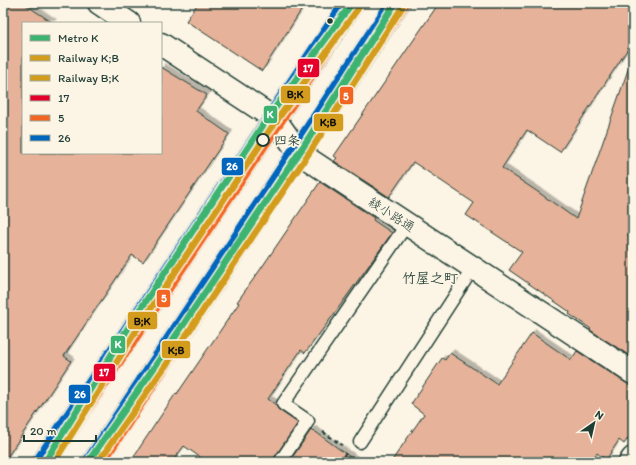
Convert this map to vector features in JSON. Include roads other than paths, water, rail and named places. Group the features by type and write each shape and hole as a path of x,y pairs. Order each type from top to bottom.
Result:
{"main road":[{"path":"99,3 128,22"},
{"path":"44,462 352,3"},
{"path":"94,462 398,3"},
{"name":"綾小路通","path":"162,45 274,120 299,153 633,373"},
{"path":"630,462 633,458"}],"lane":[{"path":"280,462 308,420 283,404 407,224"},
{"path":"360,442 473,268"}],"metro line":[{"name":"K","path":"45,462 130,325 267,119 352,3"},
{"name":"K","path":"88,462 165,352 305,144 395,3"}],"rail line":[{"name":"K;B","path":"98,462 172,356 312,148 402,7"},
{"name":"B;K","path":"54,462 137,329 274,124 358,8"}],"place":[{"name":"四条","path":"263,140"}],"district":[{"name":"竹屋之町","path":"430,278"}]}
